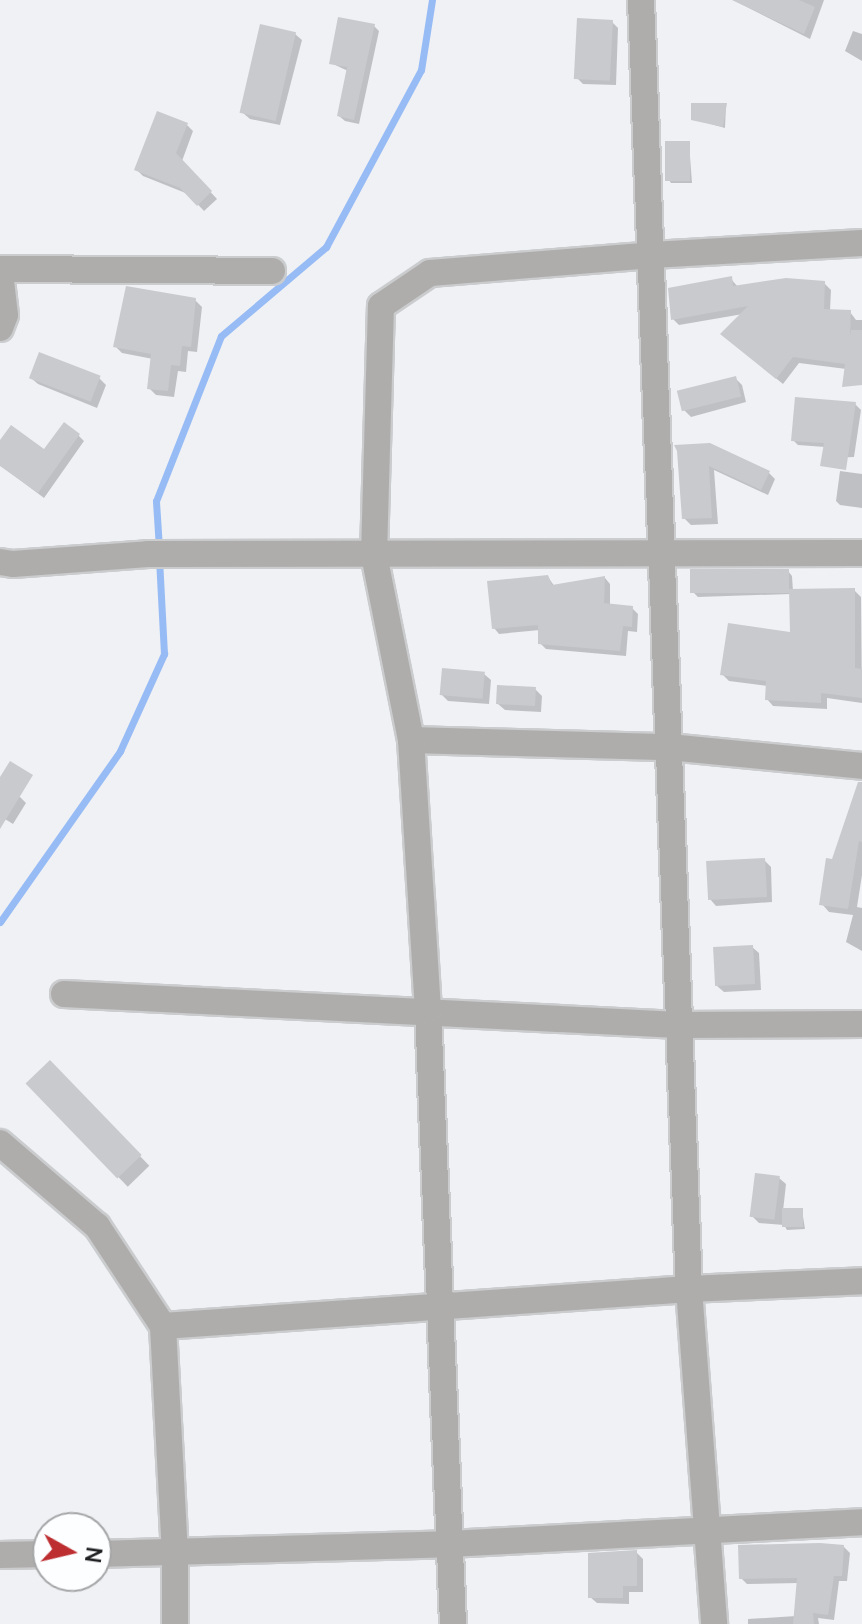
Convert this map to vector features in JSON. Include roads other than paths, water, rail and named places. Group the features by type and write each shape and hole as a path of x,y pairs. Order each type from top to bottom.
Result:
{"street":[{"path":"641,0 689,1289 710,1531 714,1624"},
{"path":"453,1624 428,1010 411,740 374,555 381,306 430,273 652,255 862,243"},
{"path":"0,328 5,315 0,270 272,271"},
{"path":"0,562 13,564 159,555 862,553"},
{"path":"411,740 669,747 862,766"},
{"path":"64,994 678,1025 862,1024"},
{"path":"0,1143 97,1226 163,1326 175,1553 175,1624"},
{"path":"163,1326 689,1289 862,1281"},
{"path":"112,1554 448,1544 862,1522"},
{"path":"0,1555 32,1554"}],"waterway":[{"path":"159,548 156,501 221,336 326,247 421,70 432,0"},
{"path":"0,922 120,751 164,654 159,560"}]}
